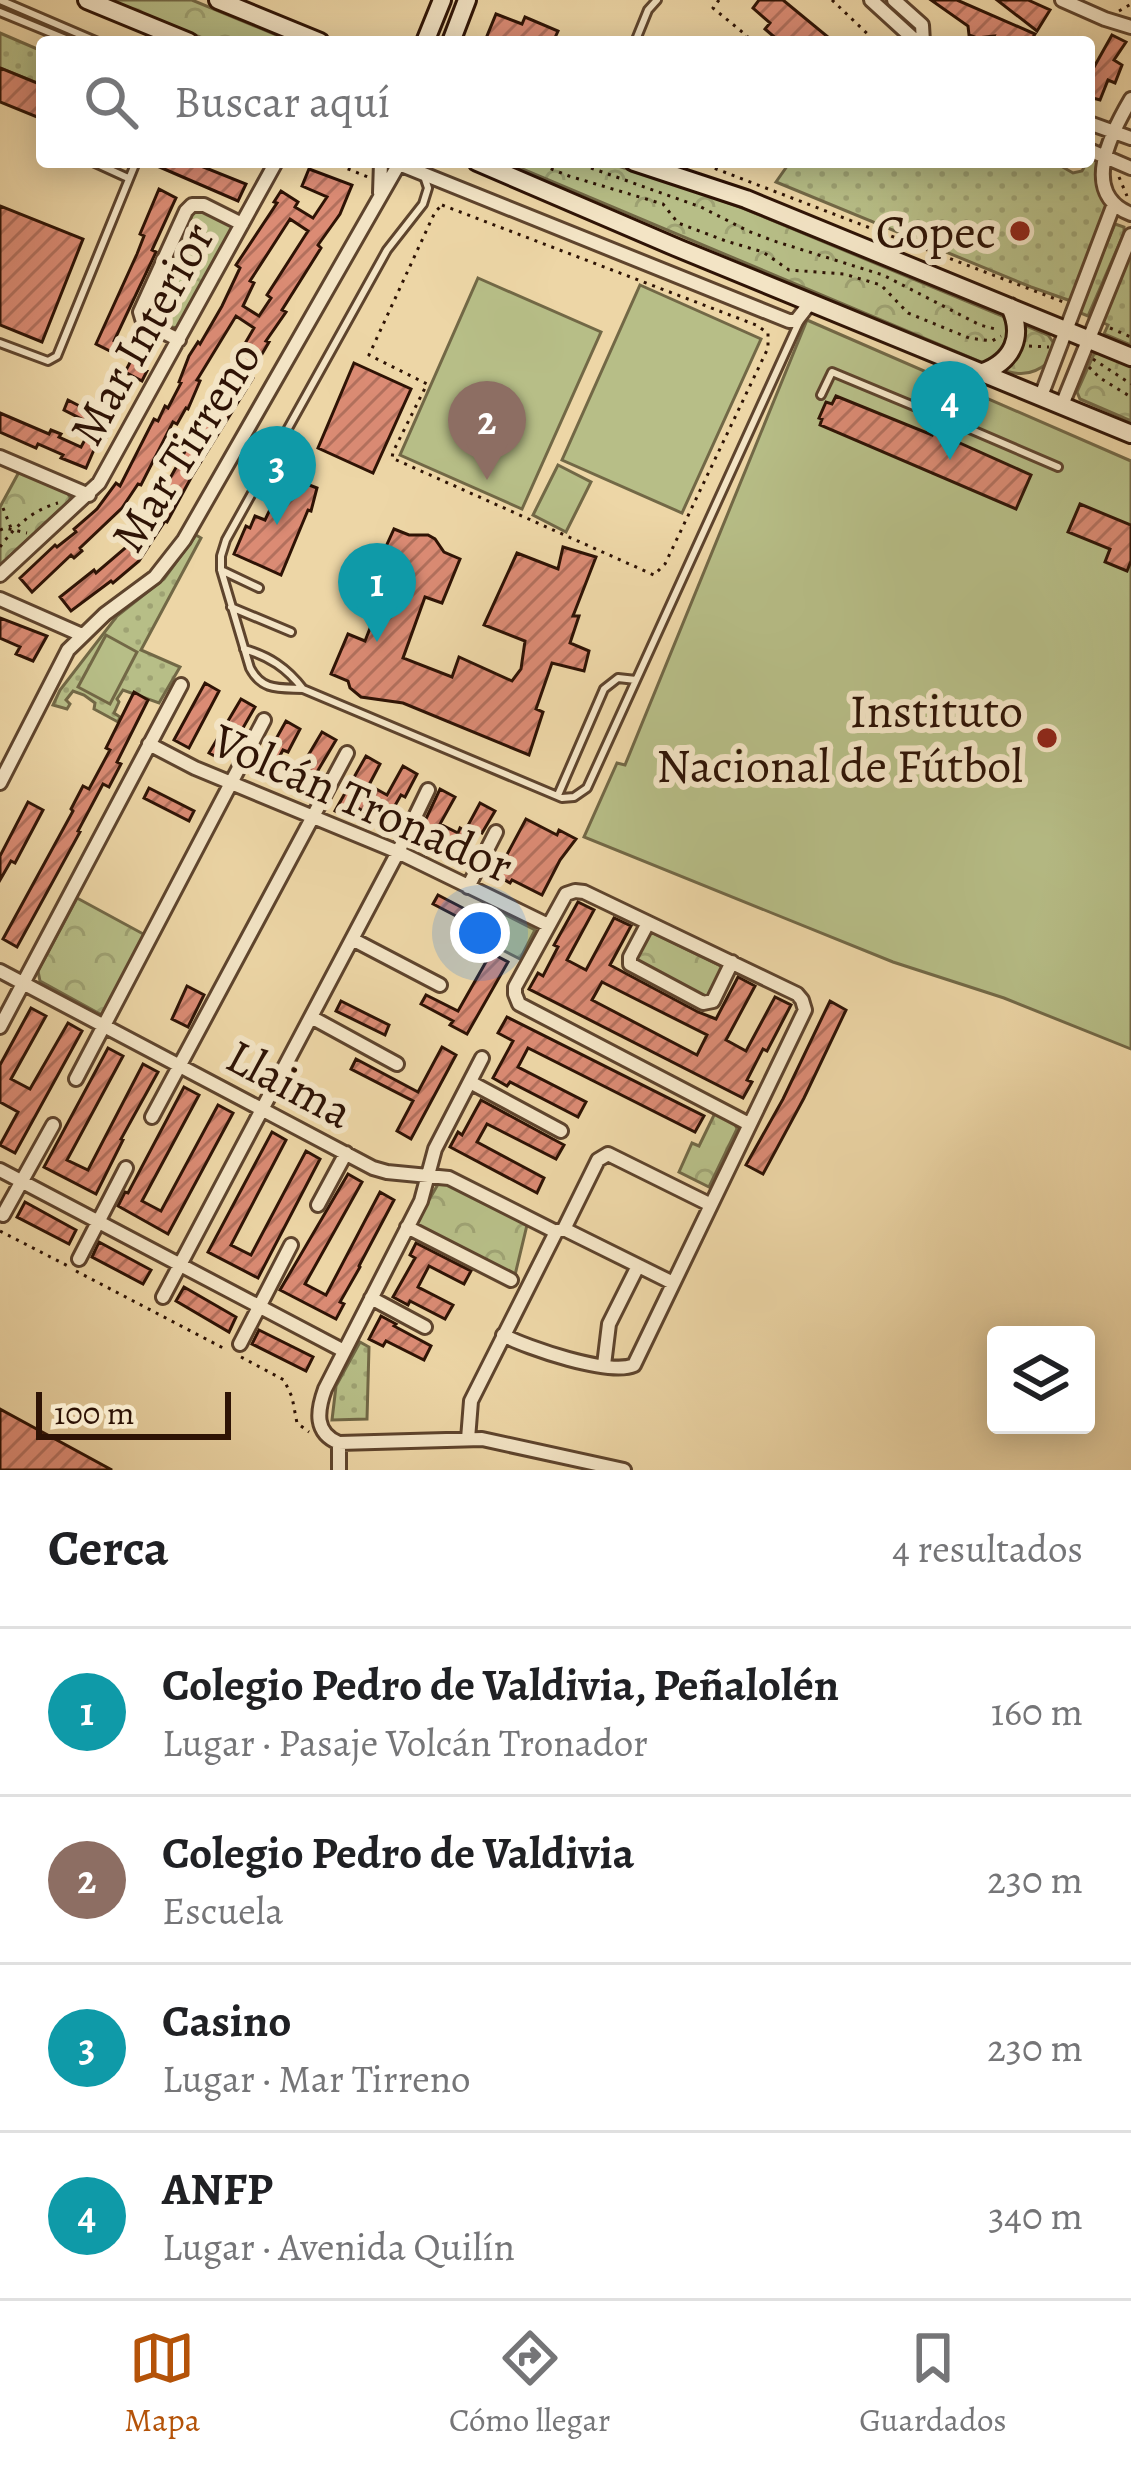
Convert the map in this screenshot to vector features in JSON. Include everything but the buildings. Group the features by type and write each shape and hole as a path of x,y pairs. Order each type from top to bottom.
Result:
{"main road":[{"path":"87,0 174,36"},
{"path":"218,0 291,35"},
{"path":"427,36 442,0"},
{"path":"453,36 467,0"},
{"path":"490,168 806,310 952,360 1131,434"},
{"path":"652,168 746,199 1010,307 1087,352 1131,357"},
{"path":"983,372 1003,362 1012,350 1016,320 1010,307"}],"street":[{"path":"871,0 913,36"},
{"path":"894,0 922,25 921,36"},
{"path":"1062,0 1131,27"},
{"path":"1131,99 1104,158 1103,188 1131,214"},
{"path":"1095,126 1131,138"},
{"path":"1095,153 1124,169"},
{"name":"Mar Interior","path":"0,575 104,476 273,168"},
{"name":"Mar Tirreno","path":"380,188 381,168"},
{"name":"Mar Tirreno","path":"0,782 62,659 112,608 147,584 177,550 394,168"},
{"path":"408,168 789,321 796,321 806,310"},
{"path":"1041,396 1114,197"},
{"path":"179,340 145,324 140,312 186,211 192,205 204,205 242,224"},
{"path":"1062,405 1131,235"},
{"path":"0,457 89,494"},
{"path":"0,599 82,635"},
{"path":"0,1027 181,685"},
{"path":"76,1079 264,720"},
{"path":"0,743 16,751"},
{"name":"Volcán Tronador","path":"149,744 398,852 548,925"},
{"path":"152,1117 347,753"},
{"path":"163,1297 428,790"},
{"path":"468,887 496,832"},
{"path":"502,1335 531,1348 623,1369 637,1361 804,1015 797,994 584,892 563,896 515,987 515,997 524,1008 749,1124"},
{"path":"648,923 630,964 704,1003 713,1001 732,962"},
{"path":"352,939 440,985"},
{"name":"Llaima","path":"0,971 380,1171 456,1180 673,1283"},
{"path":"311,1017 397,1064"},
{"path":"482,1058 435,1148 421,1201 323,1394 319,1421 324,1434 339,1443 498,1440 624,1470"},
{"path":"470,1082 561,1131"},
{"path":"4,1216 53,1125"},
{"path":"318,1205 346,1153"},
{"path":"468,1439 471,1401 598,1160 614,1155 711,1204"},
{"path":"79,1259 126,1168"},
{"path":"0,1170 344,1351"},
{"path":"407,1227 511,1280"},
{"path":"240,1344 291,1245"},
{"path":"604,1365 609,1324 638,1266"},
{"path":"371,1298 425,1327"},
{"path":"339,1443 339,1470"}],"lane":[{"path":"0,0 84,36"},
{"path":"637,36 657,0"},
{"path":"0,12 58,36"},
{"path":"106,168 129,178"},
{"path":"0,343 48,361 57,356 133,168"},
{"path":"424,175 428,188 423,204 387,250 283,436 226,540 220,570 256,680 268,688 303,689 557,796 574,797 587,788 806,310"},
{"path":"952,360 933,405 934,419 943,427 958,424 1058,466"},
{"path":"821,395 832,372 933,414"},
{"path":"958,424 983,372"},
{"path":"220,570 259,588"},
{"path":"231,608 291,632"},
{"path":"244,649 279,664 303,689"},
{"path":"557,796 604,689 617,678 636,680"}],"path":[{"path":"718,0 713,8 747,36"},
{"path":"832,0 870,36"},
{"path":"342,168 380,188"},
{"path":"549,168 664,204 678,223 763,252 789,271 844,274 881,285 908,313 969,338 992,341 1013,333"},
{"path":"591,168 701,206 774,242 883,275 980,325 1064,337"},
{"path":"714,168 1064,301"},
{"path":"1124,169 1123,188 1130,204"},
{"path":"1114,197 1131,184"},
{"path":"442,205 735,316 768,333 768,348 665,564 654,575 394,460 393,452 428,384 369,356 434,212 442,205"},
{"path":"1087,352 1131,385"},
{"path":"1087,352 1100,378 1131,397"},
{"path":"0,547 12,530 41,508 89,494"},
{"path":"3,508 12,530"},
{"path":"0,530 12,530"},
{"path":"0,1231 277,1375 288,1386 297,1423 306,1432 324,1434"}],"green space":[{"path":"110,0 192,0 279,36 197,36"},
{"path":"0,33 36,48 36,83 0,68"},
{"path":"1095,158 1110,207 1071,301 776,182 786,168 1095,168"},
{"path":"520,168 624,168 670,182 1048,335 1055,345 1049,362 1032,372 1017,373 983,363"},
{"path":"209,211 233,227 178,328 164,326 145,316 146,306 191,212"},
{"path":"1115,224 1124,227 1124,233 1088,316 1078,312"},
{"path":"1131,245 1131,345 1104,334 1108,325 1099,321"},
{"path":"478,278 601,332 522,509 400,455"},
{"path":"640,285 761,339 682,513 562,460"},
{"path":"807,320 1131,461 1131,1049 1004,998 893,962 584,837 617,763 625,765"},
{"path":"1094,354 1131,366 1131,421 1080,399 1077,392"},
{"path":"558,465 591,482 566,532 533,515"},
{"path":"19,472 66,491 70,504 0,568 0,507"},
{"path":"196,535 201,538 141,650 180,667 159,703 123,690 114,713 120,717 118,722 73,691 66,700 67,709 53,705 117,616 164,579"},
{"path":"106,635 137,652 110,704 78,687"},
{"path":"77,898 147,936 107,1014 40,981 38,971"},
{"path":"502,913 535,930 520,959 487,942"},
{"path":"649,931 725,968 711,996 706,999 635,965"},
{"path":"715,1113 737,1129 709,1187 679,1172 692,1143 699,1146"},
{"path":"441,1179 527,1225 515,1275 414,1226"},
{"path":"360,1342 369,1347 367,1419 332,1420 336,1386"}],"place":[{"name":"Copec","path":"1020,231"},
{"name":"ANFP","path":"950,460"},
{"name":"Colegio Pedro de Valdivia","path":"487,480"},
{"name":"Casino","path":"277,525"},
{"name":"Colegio Pedro de Valdivia, Peñalolén","path":"377,642"},
{"name":"Instituto Nacional de Fútbol","path":"1047,738"}]}
